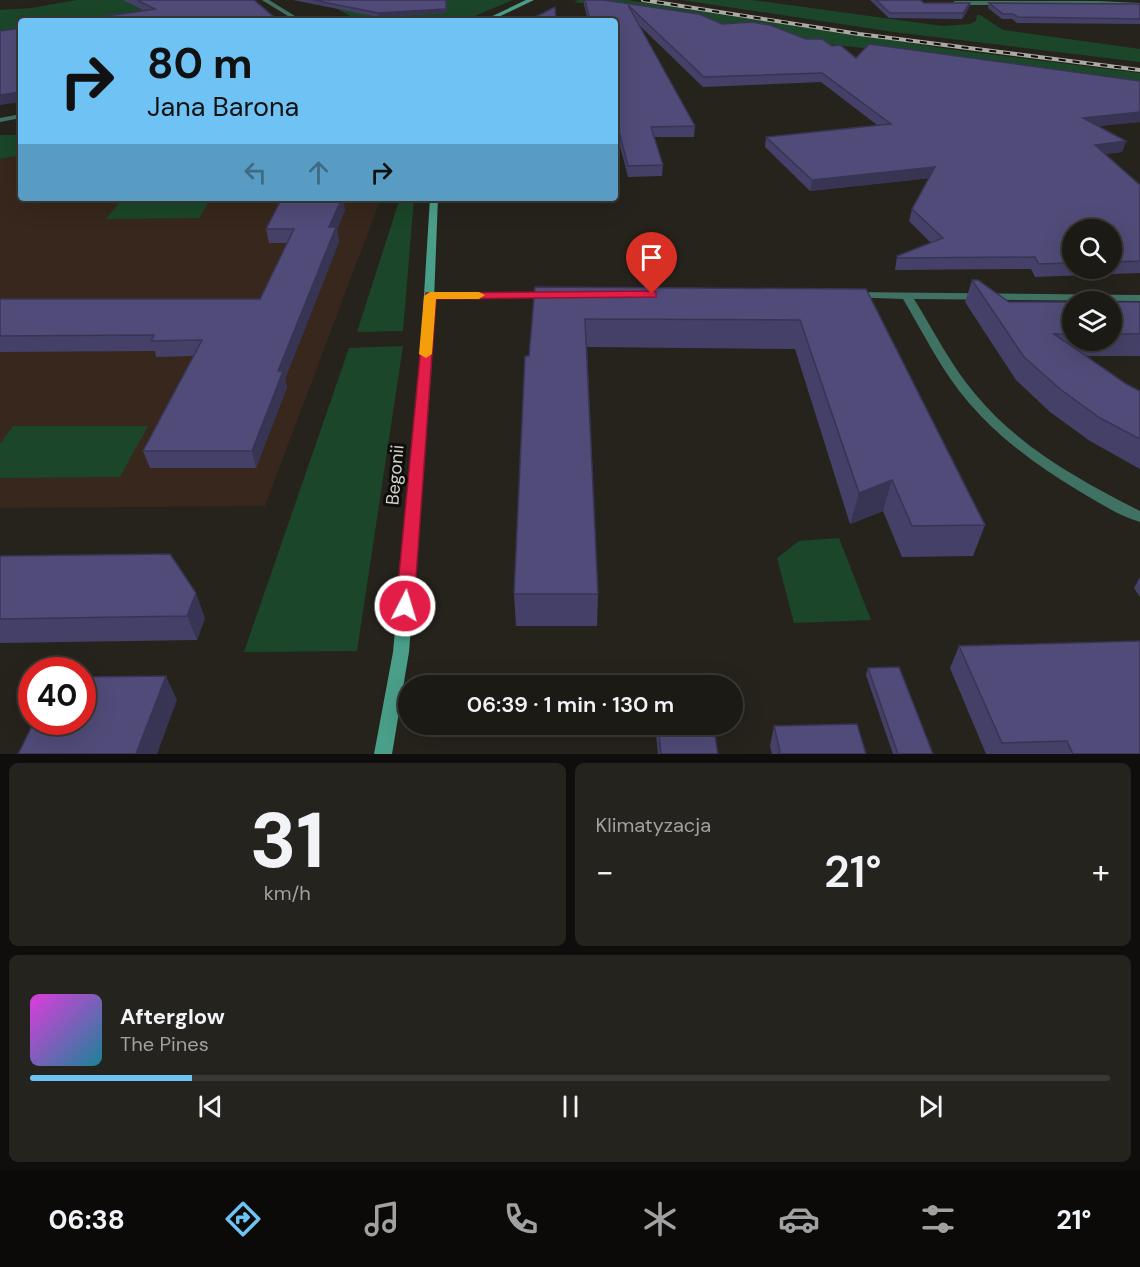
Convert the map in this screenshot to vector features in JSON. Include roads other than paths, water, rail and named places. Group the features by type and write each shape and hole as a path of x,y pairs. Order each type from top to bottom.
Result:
{"street":[{"path":"265,0 295,18"},
{"path":"492,18 531,0"},
{"path":"946,3 1140,5"},
{"path":"0,120 18,117"},
{"name":"Begonii","path":"383,754 401,652 430,296 434,201"},
{"path":"430,296 565,295"},
{"path":"839,295 1140,298"},
{"path":"907,296 974,400 1016,442 1090,492 1140,517"}],"railway":[{"path":"643,0 859,34 1140,70"}]}
